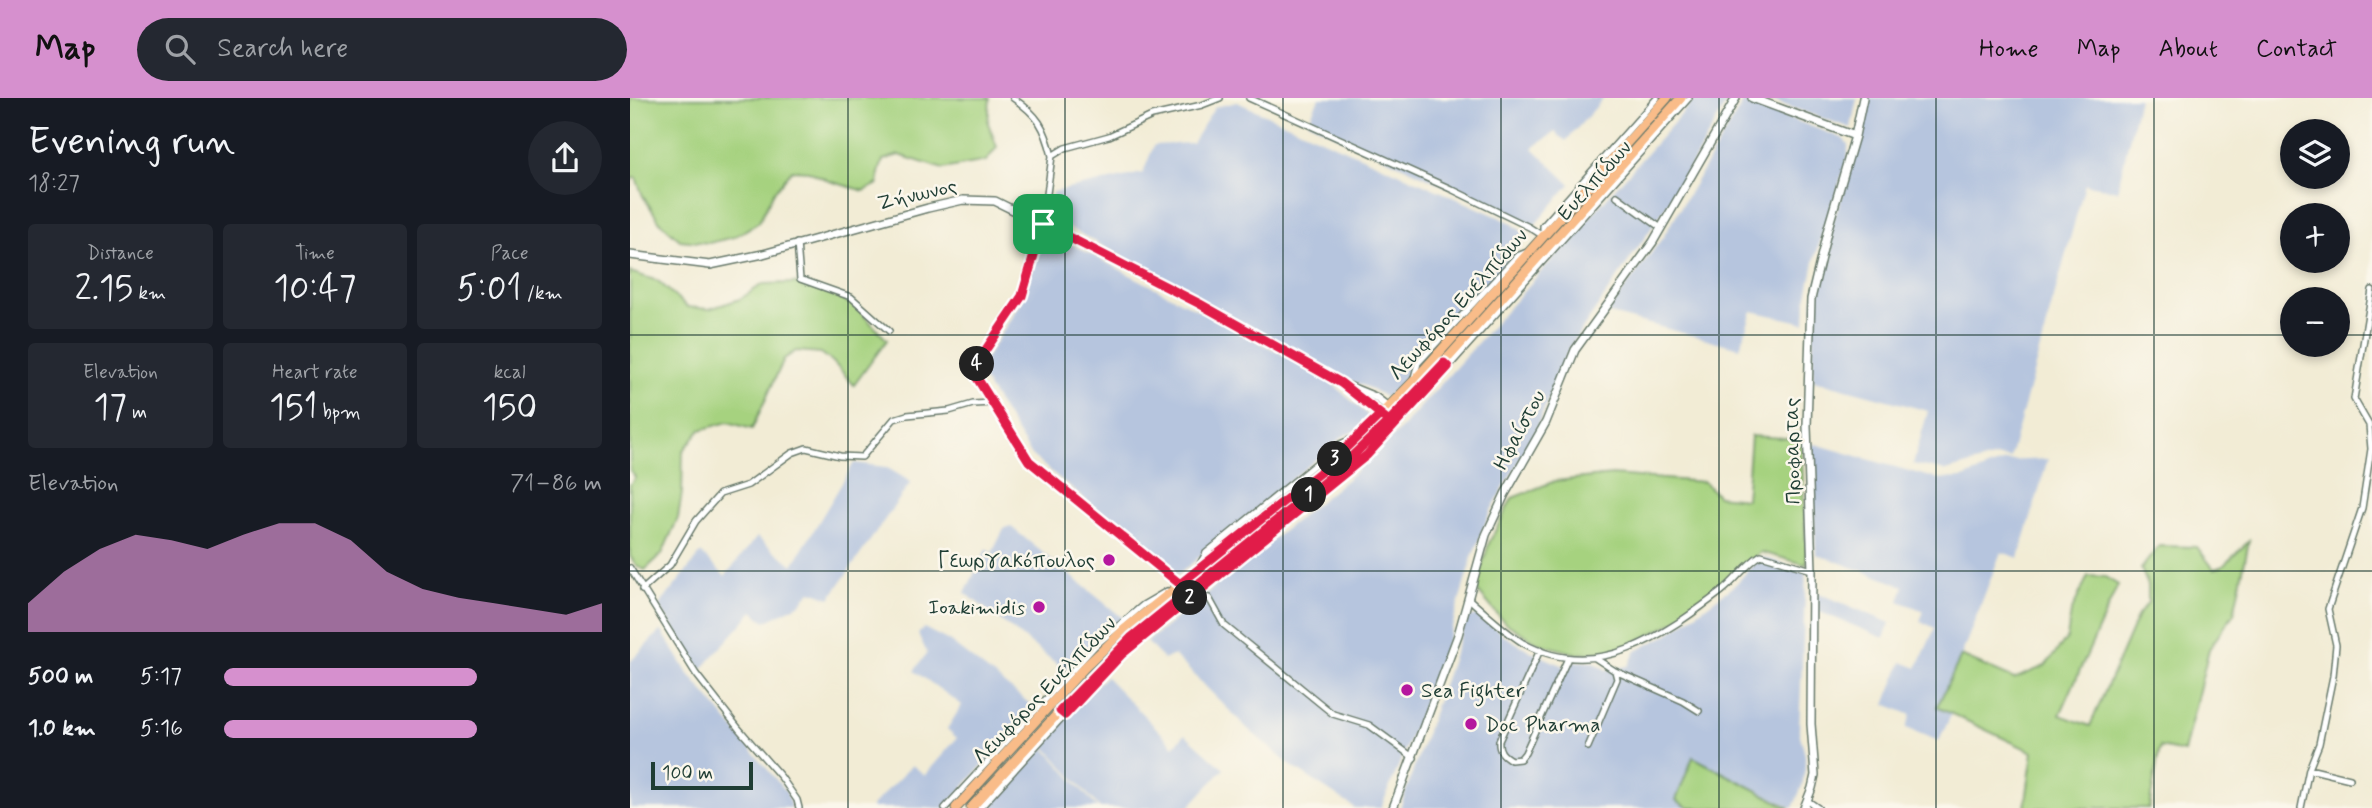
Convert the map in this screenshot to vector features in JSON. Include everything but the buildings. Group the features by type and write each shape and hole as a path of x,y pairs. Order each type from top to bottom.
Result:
{"main road":[{"name":"Λεωφόρος Ευελπίδων","path":"971,808 990,793 1132,637 1281,522 1350,460 1474,307 1530,250 1667,98"},
{"name":"Λεωφόρος Ευελπίδων","path":"1392,409 1446,365 1627,163 1681,98"},
{"name":"Λεωφόρος Ευελπίδων","path":"957,808 1035,716 1101,651 1385,418"}],"street":[{"path":"1013,98 1038,117 1047,135 1052,156 1043,224 1022,296 972,370 1029,461 1180,584"},
{"path":"1052,156 1065,148 1109,136 1152,116 1202,105 1220,98"},
{"path":"1249,98 1451,189 1530,227 1542,236"},
{"name":"Ευελπίδων","path":"1542,236 1543,226 1657,98"},
{"name":"Ευελπίδων","path":"1627,163 1689,98"},
{"name":"Ηφαίστου","path":"1393,808 1414,758 1469,599 1487,531 1546,422 1575,350 1661,228 1736,98"},
{"path":"1752,98 1855,136"},
{"name":"Προφαρτας","path":"1806,804 1815,775 1811,724 1812,570 1807,426 1811,299 1863,98"},
{"path":"1617,196 1661,228"},
{"name":"Ζήνωνος","path":"630,255 710,265 963,200 995,201 1200,304 1341,383"},
{"path":"796,243 800,279 851,297 889,331"},
{"path":"2301,808 2309,769 2325,721 2335,654 2328,609 2362,508 2371,449 2369,425 2354,399 2372,290"},
{"path":"1062,713 1122,654 1281,522 1367,455 1446,365"},
{"path":"1341,383 1360,390 1392,409"},
{"path":"1341,383 1385,418"},
{"path":"642,590 670,565 696,521 720,494 748,485 792,453 806,448 840,456 862,457 894,419 993,403"},
{"path":"1469,599 1516,638 1540,650 1568,658 1595,658 1647,643 1674,627 1732,583 1761,555 1812,570"},
{"path":"630,568 696,674 781,777 797,800 799,808"},
{"path":"1194,595 1209,598 1224,625 1333,714 1369,725 1414,758"},
{"path":"1540,650 1499,741 1498,747 1502,754 1511,760 1520,759 1525,753 1568,658"},
{"path":"1595,658 1615,671 1683,701 1699,711"},
{"path":"1588,747 1615,689 1618,679 1615,671"},
{"path":"945,808 1035,716"},
{"path":"2309,769 2350,779"},
{"path":"980,808 990,793"},
{"path":"1806,804 1818,808"}],"shaded area":[{"path":"1319,98 1604,98 1566,141 1555,132 1533,148 1570,184 1533,227 1308,122"},
{"path":"1696,98 1729,98 1678,189 1570,347 1533,436 1490,512 1472,557 1442,661 1381,808 1355,808 1290,765 1249,730 1174,655 1164,660 1147,642 1352,475 1399,431"},
{"path":"1764,98 1857,98 1851,128"},
{"path":"1865,98 2139,98 2117,191 2085,184 2010,458 1996,457 1946,471 1913,464 1928,411 1813,380 1813,300 1831,227 1847,183"},
{"path":"1744,101 1842,138 1848,144 1848,157 1815,258 1806,300 1805,323 1752,311 1740,348 1607,313 1663,237"},
{"path":"1237,102 1510,222 1528,236 1392,395 1385,397 1346,379 1046,215 1053,192 1143,173 1154,145 1192,143 1215,107"},
{"path":"1044,230 1322,375 1370,417 1178,575 1032,456 978,371 1024,297"},
{"path":"1815,444 1937,479 1963,478 2005,461 2048,459 2019,558 2001,552 1961,656 1938,707 1952,713 1939,741 1906,728 1911,715 1885,704 1902,662 1917,668 1935,628 1920,621 1924,611 1899,601 1904,586 1816,554 1810,446"},
{"path":"854,463 886,467 911,482 830,598 811,591 800,604 765,622 753,611 701,670 659,606 701,553 725,576 757,537 793,565"},
{"path":"1010,526 1124,619 1095,641 1065,670 965,593 986,549 992,553 1004,529"},
{"path":"1763,557 1806,572 1799,731 1805,768 1802,786 1793,808 1693,757 1676,799 1689,808 1400,808 1467,617 1481,615 1503,635 1566,667 1570,661 1594,662 1606,670 1628,666 1636,651 1669,634 1736,584 1758,559"},
{"path":"1816,592 1890,623 1884,638 1815,610"},
{"path":"924,628 949,641 1034,707 945,808 870,808 912,765 925,775 957,738 947,729 962,705 914,671 927,653 918,634"},
{"path":"661,630 688,673 787,793 791,808 630,808 630,662"},
{"path":"1106,677 1174,746 1185,734 1224,769 1188,808 1100,808 1043,744 1088,692"},
{"path":"1043,746 1098,808 987,808 996,799"}],"green space":[{"path":"630,98 990,98 988,123 997,147 986,161 943,169 899,155 883,160 878,184 864,191 829,181 809,171 792,170 773,193 759,222 734,237 709,243 680,240 660,222 643,196 636,178 632,178 630,186"},
{"path":"630,272 658,281 687,307 709,309 740,299 763,284 795,283 828,292 855,306 887,340 854,385 821,353 796,351 784,359 752,429 728,422 700,430 683,451 682,493 678,518 662,554 645,570 636,565 630,556 630,485 635,477 630,470"},
{"path":"1751,436 1801,439 1807,565 1761,552 1675,622 1634,643 1608,651 1578,654 1540,644 1504,622 1475,588 1489,543 1512,498 1555,481 1612,475 1704,482 1718,496 1746,499"},
{"path":"2249,541 2234,613 2209,649 2184,752 2160,747 2149,808 2025,808 2033,752 1937,707 1961,656 2014,679 2045,666 2067,638 2071,612 2088,576 2105,577 2118,585 2060,715 2090,726 2138,615 2148,603 2148,585 2141,569 2159,546 2197,547 2214,569 2223,566"},
{"path":"1693,757 1790,808 1689,808 1676,800"}],"place":[{"name":"Γεωργακόπουλος","path":"1109,560"},
{"name":"Ioakimidis","path":"1039,607"},
{"name":"Sea Fighter","path":"1407,690"},
{"name":"Doc Pharma","path":"1471,724"}],"route":[{"path":"1043,224 1022,296 972,370 1029,461 1180,584 1323,470 1380,415 1389,421 1444,363 1448,367 1367,455 1122,654 1065,715 1060,711 1132,637 1303,500 1350,460 1389,421 1341,383 1200,304 1043,224"}]}
